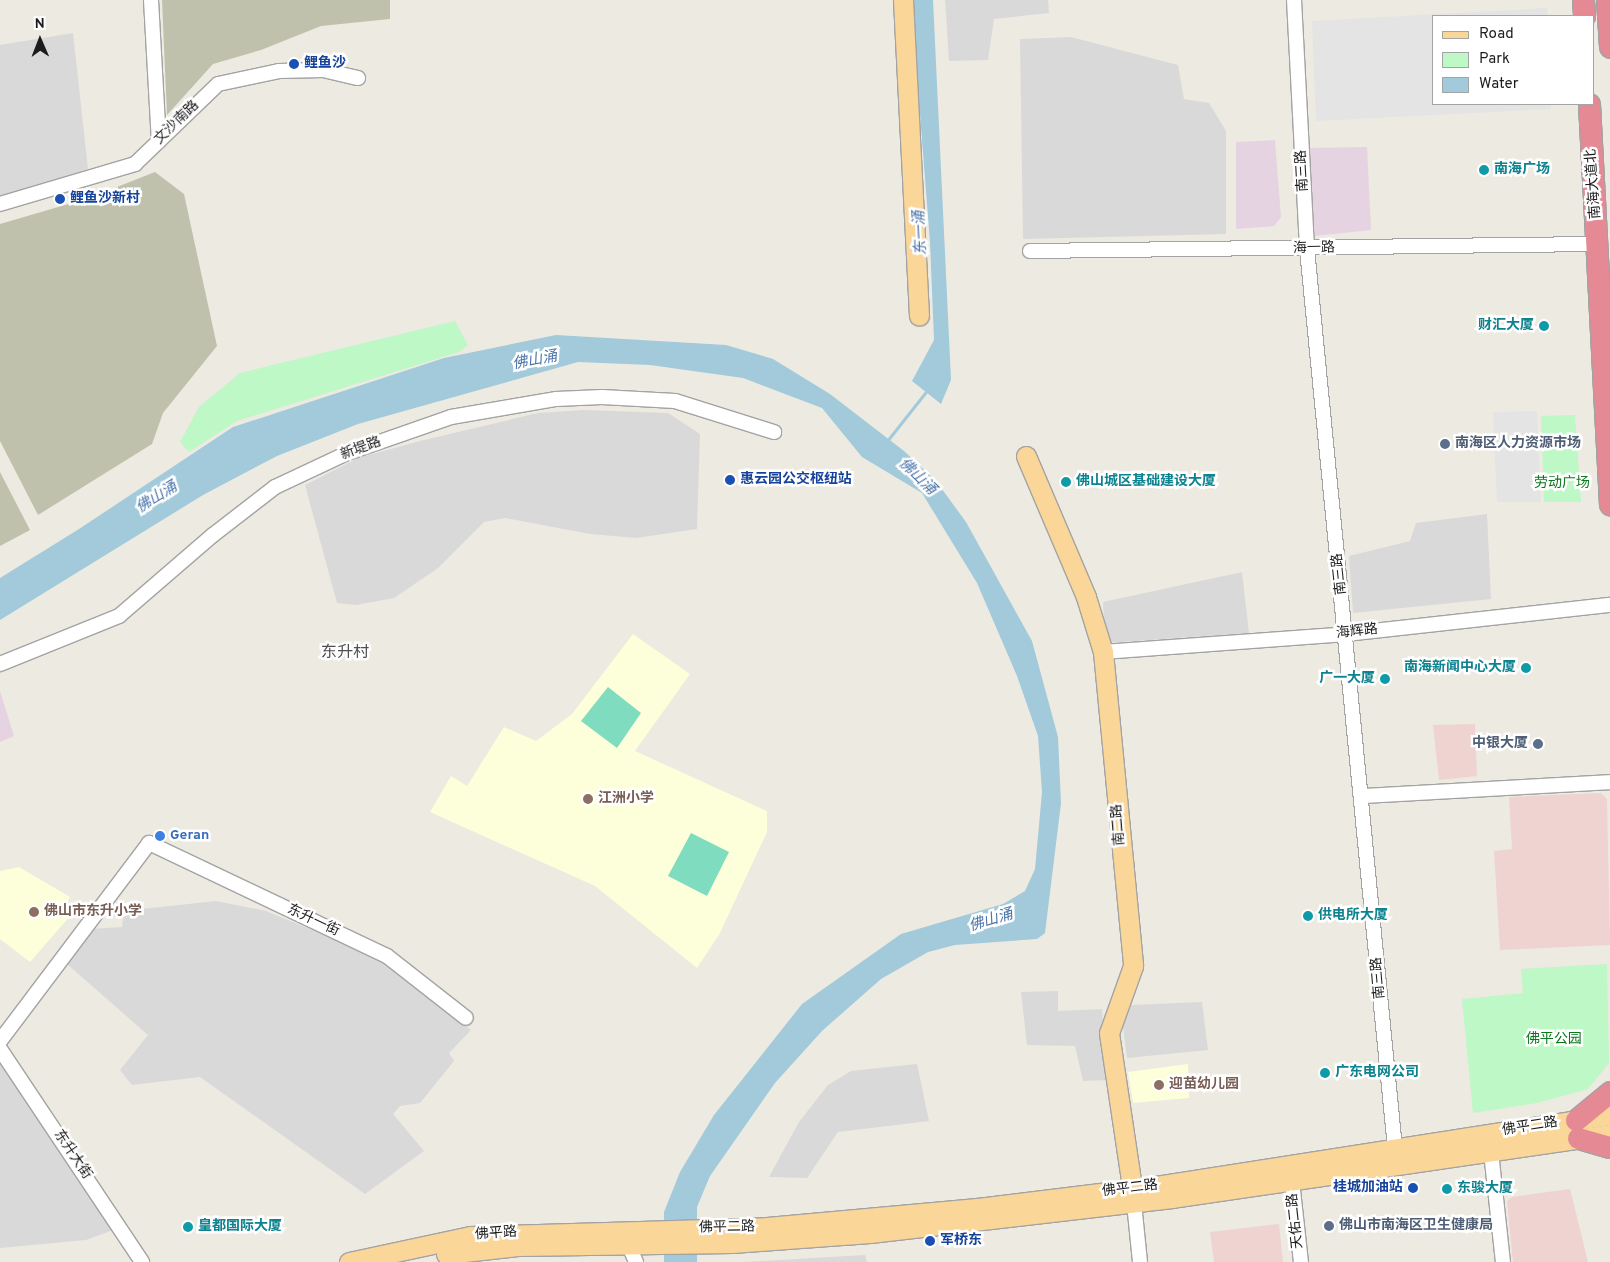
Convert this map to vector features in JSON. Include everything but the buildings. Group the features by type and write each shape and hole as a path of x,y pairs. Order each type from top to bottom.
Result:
{"highway":[{"path":"1583,0 1584,15"},
{"path":"1607,0 1610,47"},
{"name":"南海大道北","path":"1589,105 1598,244 1610,504"},
{"path":"1610,1092 1577,1129 1610,1147"}],"main road":[{"path":"903,0 919,316"},
{"name":"南二路","path":"1026,456 1086,597 1103,652 1133,966 1109,1033 1134,1196"},
{"name":"佛平二路","path":"1134,1196 1292,1181 1491,1152 1577,1129 1610,1115"},
{"name":"佛平二路","path":"706,1236 870,1233 1134,1196 1395,1148 1577,1129 1610,1134"},
{"name":"佛平路","path":"349,1262 470,1236 640,1239"},
{"name":"佛平路","path":"410,1262 466,1250 706,1236"}],"street":[{"path":"151,0 159,141"},
{"name":"南三路","path":"1294,0 1308,249 1395,1148"},
{"name":"文沙南路","path":"0,204 135,164 218,84 279,71 323,70 358,78"},
{"name":"海一路","path":"1030,251 1598,244"},
{"name":"新堤路","path":"0,664 119,616 213,535 275,487 345,454 451,417 556,399 611,398 675,401 774,432"},
{"name":"海辉路","path":"1103,652 1346,634 1610,605"},
{"path":"1362,796 1610,782"},
{"name":"东升一街","path":"0,1041 149,843 387,956 466,1018"},
{"name":"东升大街","path":"0,1049 142,1262"},
{"path":"1491,1152 1503,1262"},
{"name":"天佑二路","path":"1292,1181 1300,1262"},
{"path":"1134,1196 1140,1262"},
{"path":"636,1262 640,1239"}],"shaded area":[{"path":"162,0 390,0 390,19 321,26 261,50 213,64 167,115"},
{"path":"945,0 1048,0 1049,13 994,19 988,60 949,61"},
{"path":"1547,8 1548,15 1432,15 1432,105 1551,105 1551,109 1316,121 1312,21"},
{"path":"73,33 88,169 0,198 0,45"},
{"path":"1071,37 1178,65 1184,99 1209,103 1226,131 1226,234 1023,239 1020,39"},
{"path":"1275,140 1281,217 1274,226 1236,229 1236,142"},
{"path":"1367,147 1371,230 1315,236 1307,148"},
{"path":"155,172 184,194 217,346 163,413 152,444 38,515 0,441 0,224 89,198"},
{"path":"584,410 668,413 700,434 697,529 636,538 590,534 505,518 484,522 438,568 394,598 356,605 337,603 305,485 358,458 420,441 538,413"},
{"path":"1537,411 1541,502 1497,502 1493,412"},
{"path":"0,472 30,530 0,546"},
{"path":"1487,514 1491,599 1353,613 1349,556 1410,541 1416,523"},
{"path":"1242,572 1249,633 1105,643 1103,602"},
{"name":"江洲小学","path":"633,634 690,674 635,751 767,811 767,832 719,935 697,968 595,886 430,812 451,776 467,786 504,727 536,741 572,714"},
{"path":"0,691 14,736 0,742"},
{"path":"1475,724 1477,776 1439,780 1433,725"},
{"path":"1601,793 1607,799 1610,945 1500,950 1494,851 1512,849 1509,797"},
{"name":"佛山市东升小学","path":"19,867 70,897 63,909 71,915 30,962 0,939 0,871"},
{"path":"216,901 266,911 380,958 471,1030 449,1053 454,1061 420,1103 400,1106 393,1114 424,1151 365,1194 200,1077 132,1085 120,1070 148,1035 67,964 90,929 122,927 124,911"},
{"path":"1058,991 1058,1011 1102,1009 1108,1080 1083,1081 1075,1046 1027,1045 1021,992"},
{"path":"1202,1002 1208,1050 1127,1058 1123,1027 1131,1005"},
{"path":"0,1057 116,1229 86,1240 0,1248"},
{"path":"917,1064 929,1121 838,1132 807,1178 769,1177 799,1122 828,1085 851,1071"},
{"name":"迎苗幼儿园","path":"1188,1064 1189,1098 1133,1103 1128,1072"},
{"path":"1570,1189 1588,1262 1513,1262 1507,1201 1512,1197"},
{"path":"1279,1224 1283,1262 1214,1262 1210,1232"},
{"path":"865,1255 867,1262 744,1262"}],"green space":[{"path":"455,321 468,345 459,352 237,421 189,452 180,442 199,407 240,373"},
{"name":"劳动广场","path":"1575,415 1581,502 1544,502 1541,416"},
{"path":"608,687 641,713 617,748 581,721"},
{"path":"691,833 729,852 707,896 668,876"},
{"name":"佛平公园","path":"1607,964 1609,1063 1588,1089 1537,1103 1473,1113 1462,999 1523,993 1521,969"}],"water":[{"path":"911,0 933,0 951,380 941,404 912,381 934,340 930,242"},
{"name":"佛山涌","path":"556,335 726,345 773,359 830,394 904,451 936,481 966,522 1032,641 1058,737 1061,803 1045,933 1037,939 955,945 928,952 881,979 822,1031 775,1083 710,1176 697,1207 697,1262 664,1262 664,1212 680,1172 714,1115 802,1004 901,934 1003,904 1025,891 1035,869 1042,792 1038,736 1017,676 977,583 922,493 862,457 822,408 743,378 650,365 578,362 358,424 277,456 203,495 0,620 0,578 79,529 233,427 444,358"}],"waterway":[{"name":"东一涌","path":"887,441 928,389"}],"place":[{"name":"鲤鱼沙","path":"294,64"},
{"name":"南海广场","path":"1484,170"},
{"name":"鲤鱼沙新村","path":"60,199"},
{"name":"财汇大厦","path":"1544,326"},
{"name":"南海区人力资源市场","path":"1445,444"},
{"name":"惠云园公交枢纽站","path":"730,480"},
{"name":"佛山城区基础建设大厦","path":"1066,482"},
{"name":"南海新闻中心大厦","path":"1526,668"},
{"name":"广一大厦","path":"1385,679"},
{"name":"中银大厦","path":"1538,744"},
{"name":"江洲小学","path":"588,799"},
{"name":"Geran","path":"160,836"},
{"name":"佛山市东升小学","path":"34,912"},
{"name":"供电所大厦","path":"1308,916"},
{"name":"广东电网公司","path":"1325,1073"},
{"name":"迎苗幼儿园","path":"1159,1085"},
{"name":"桂城加油站","path":"1413,1188"},
{"name":"东骏大厦","path":"1447,1189"},
{"name":"佛山市南海区卫生健康局","path":"1329,1226"},
{"name":"皇都国际大厦","path":"188,1227"},
{"name":"军桥东","path":"930,1241"}],"district":[{"name":"东升村","path":"345,653"}]}
